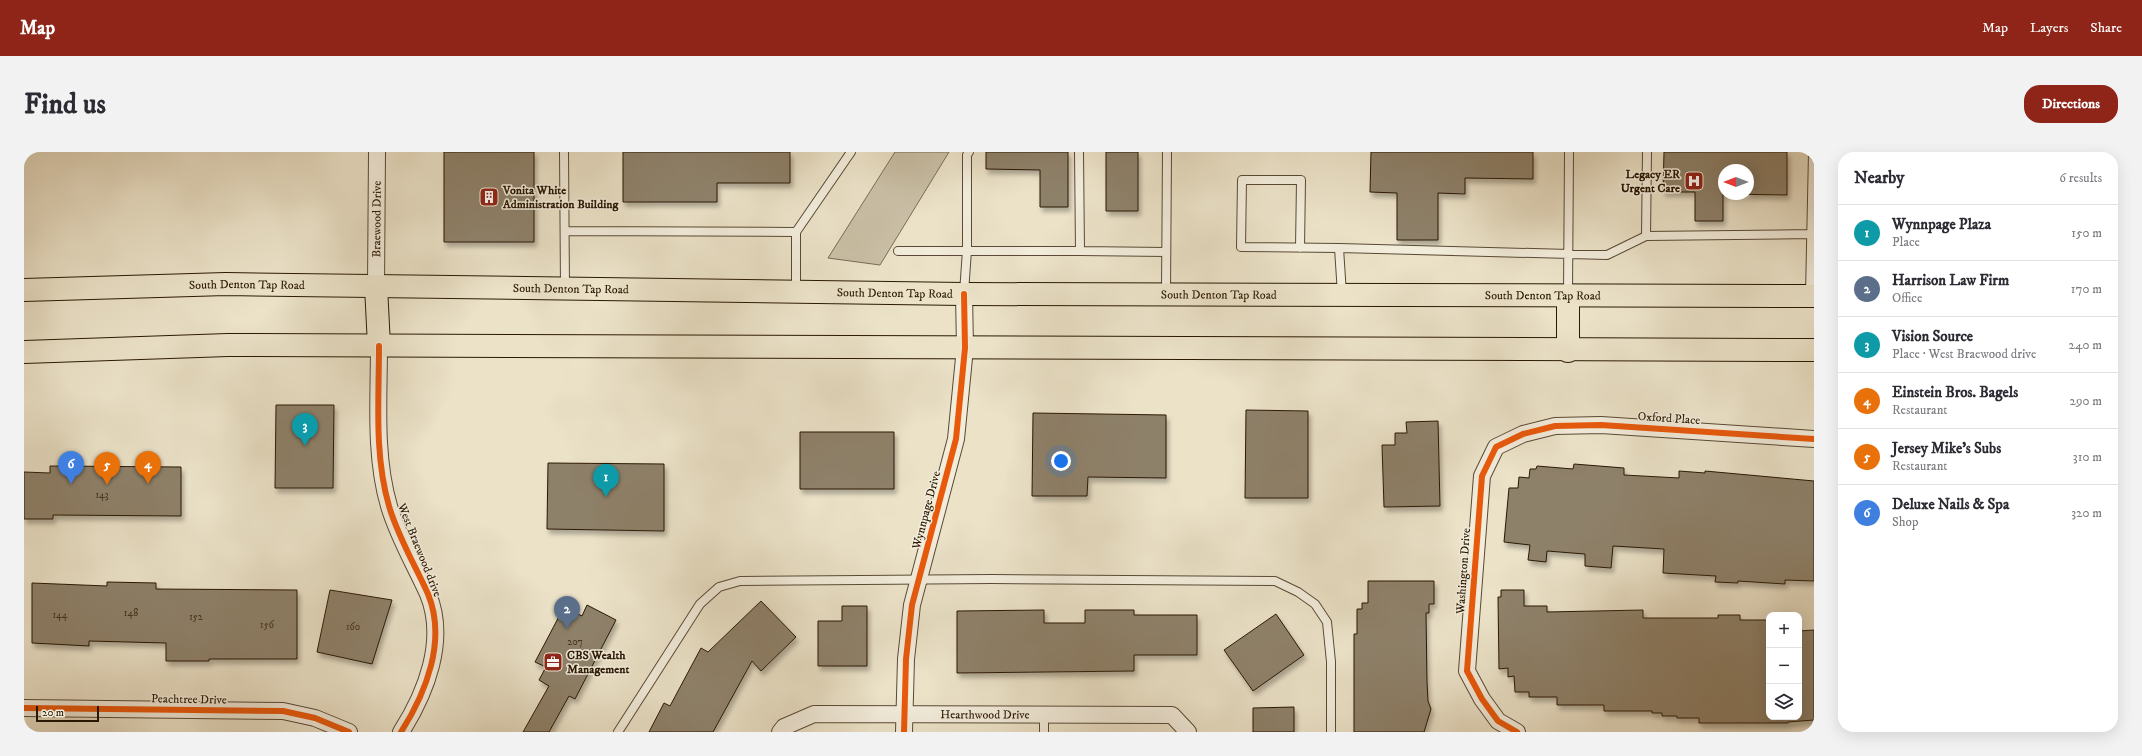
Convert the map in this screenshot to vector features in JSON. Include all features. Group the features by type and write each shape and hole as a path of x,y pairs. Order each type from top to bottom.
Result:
{"main road":[{"name":"South Denton Tap Road","path":"24,290 226,284 964,294 1812,296"},
{"path":"376,286 379,346"},
{"path":"1568,295 1568,351"},
{"path":"24,352 228,345 1568,351 1814,350"}],"street":[{"name":"Braewood Drive","path":"376,286 377,152"},
{"name":"Wynnpage Drive","path":"904,732 906,659 912,604 956,439 965,348 964,294"},
{"name":"West Braewood drive","path":"379,346 380,454 389,505 403,543 429,596 434,621 434,644 430,670 412,715 401,732"},
{"name":"Oxford Place","path":"1523,434 1554,426 1601,425 1814,439"},
{"name":"Washington Drive","path":"1516,732 1498,721 1482,699 1467,671 1482,476 1496,447 1523,434"},
{"name":"Peachtree Drive","path":"24,708 283,711 315,718 349,732"},
{"name":"Hearthwood Drive","path":"780,732 784,727 814,714 904,713 1172,715 1188,732"}],"lane":[{"path":"564,152 565,288"},
{"path":"796,292 796,232 851,152"},
{"path":"964,294 967,250 967,155 969,152"},
{"path":"1079,152 1080,251"},
{"path":"1166,294 1167,152"},
{"path":"1568,295 1567,255 1569,152"},
{"path":"1646,236 1647,152"},
{"path":"1812,296 1813,152"},
{"path":"1300,248 1301,180 1242,180 1241,247 1607,255 1646,236 1812,234"},
{"path":"564,231 796,232"},
{"path":"1339,248 1342,294"},
{"path":"898,251 967,250 1166,252"},
{"path":"618,732 700,604 719,587 740,581 918,581 992,579 1275,581 1298,592 1315,604 1328,622 1331,662 1331,732"},
{"path":"1044,714 1044,732"}],"shaded area":[{"path":"895,152 949,152 880,265 828,258"}],"building":[{"name":"Vonita White Administration Building","path":"444,152 534,152 534,242 444,242"},
{"path":"623,152 790,152 790,183 717,183 717,202 623,202"},
{"path":"986,152 1068,152 1068,207 1040,207 1040,170 986,169"},
{"path":"1106,152 1138,152 1138,211 1106,211"},
{"path":"1371,152 1533,152 1533,179 1465,178 1465,194 1438,193 1438,240 1397,240 1397,193 1370,192"},
{"name":"Legacy ER Urgent Care","path":"1664,152 1787,152 1787,195 1754,194 1754,164 1718,164 1718,200 1723,200 1723,221 1695,221 1695,192 1663,192"},
{"path":"276,405 334,405 333,488 275,488"},
{"path":"1246,410 1308,411 1308,498 1245,498"},
{"path":"1033,413 1166,415 1166,478 1088,477 1087,496 1032,496"},
{"path":"1438,421 1440,506 1384,507 1382,445 1395,445 1395,433 1407,433 1406,422"},
{"path":"800,432 894,432 894,489 800,489"},
{"path":"548,463 664,464 664,531 547,529"},
{"path":"1574,464 1624,468 1624,475 1679,478 1679,471 1705,473 1705,471 1814,481 1814,581 1785,580 1785,584 1738,581 1738,583 1715,582 1716,576 1663,573 1664,549 1613,546 1611,568 1585,566 1585,554 1547,551 1546,562 1528,560 1530,545 1504,542 1509,488 1518,488 1519,477 1529,478 1530,469 1536,469 1537,466 1573,469"},
{"path":"50,466 181,467 181,516 53,515 53,519 24,519 24,472 50,473"},
{"path":"1368,581 1434,581 1434,604 1429,604 1429,613 1426,613 1427,682 1428,701 1431,709 1424,732 1354,732 1354,634 1357,634 1357,609 1362,609 1362,603 1368,603"},
{"path":"107,582 156,583 156,589 297,590 297,659 209,659 209,661 166,661 166,643 89,641 89,646 32,643 32,583 107,586"},
{"path":"330,590 392,600 372,664 317,652"},
{"path":"1501,590 1524,590 1524,606 1547,606 1547,612 1643,610 1643,618 1718,618 1718,615 1740,615 1740,620 1766,620 1766,720 1802,720 1802,631 1814,630 1814,720 1788,723 1699,723 1699,718 1662,716 1662,713 1652,713 1652,711 1604,711 1604,705 1557,705 1557,697 1529,697 1529,692 1515,692 1514,676 1508,677 1508,668 1499,669 1498,597 1501,597"},
{"path":"761,601 796,637 761,671 752,661 713,732 649,732 664,703 670,706 701,648 708,652"},
{"path":"587,605 616,620 575,699 569,696 549,732 523,732 549,686 539,680 546,667 535,662 564,607 582,616"},
{"path":"842,606 867,606 867,666 818,666 818,621 842,621"},
{"path":"1044,610 1044,623 1085,623 1085,610 1134,610 1134,615 1197,615 1197,655 1134,655 1134,671 957,673 957,611"},
{"path":"1276,614 1304,655 1253,691 1224,650"},
{"path":"1294,707 1294,732 1253,732 1253,708"}],"cycle path":[{"path":"904,732 906,659 912,605 956,439 965,348 964,294"},
{"path":"379,346 378,426 384,487 397,529 428,594 433,612 435,629 434,648 426,683 401,732"},
{"path":"1517,732 1498,721 1482,699 1467,671 1482,476 1496,447 1523,434 1555,426 1601,425 1814,439"},
{"path":"24,708 283,711 315,718 349,732"}],"place":[{"name":"Legacy ER Urgent Care","path":"1694,181"},
{"name":"Vonita White Administration Building","path":"489,197"},
{"name":"Vision Source","path":"305,446"},
{"name":"Deluxe Nails & Spa","path":"71,484"},
{"name":"Einstein Bros. Bagels","path":"148,484"},
{"name":"Jersey Mike's Subs","path":"107,485"},
{"name":"Wynnpage Plaza","path":"606,497"},
{"name":"Harrison Law Firm","path":"567,629"},
{"name":"CBS Wealth Management","path":"553,662"}]}
